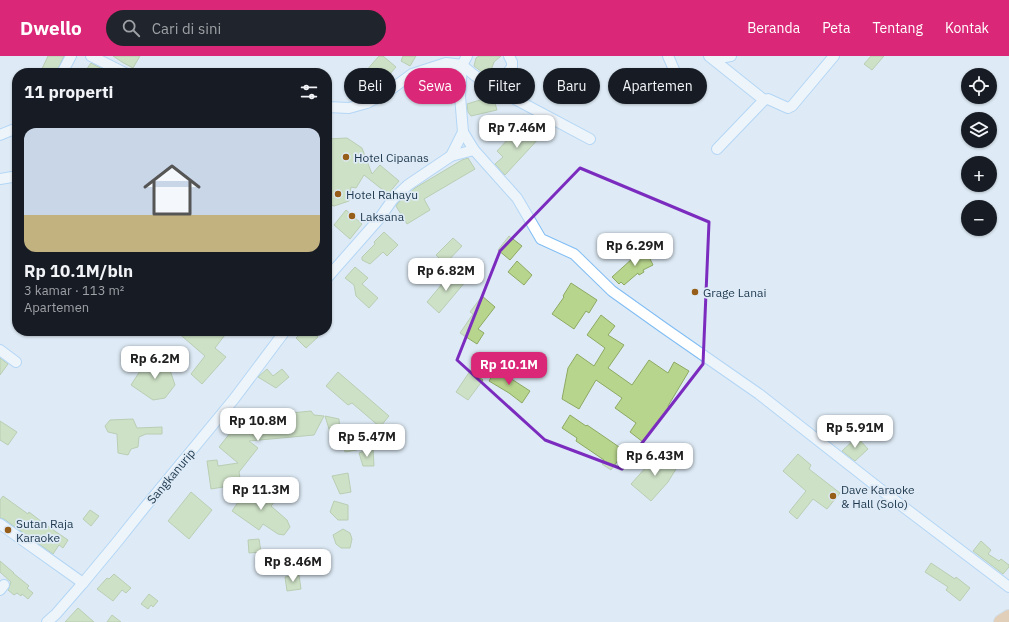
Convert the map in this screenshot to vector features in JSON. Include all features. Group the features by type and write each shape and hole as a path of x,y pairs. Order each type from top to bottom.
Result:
{"highway":[{"path":"1001,622 1009,617"}],"street":[{"path":"65,68 71,56"},
{"path":"92,56 115,68"},
{"path":"467,56 462,65 460,96 463,132 474,150 517,198 541,239 574,254 612,291 759,394 1009,587"},
{"path":"509,56 512,62 511,68"},
{"path":"668,56 673,68"},
{"path":"709,56 764,100"},
{"path":"722,56 731,56"},
{"path":"717,149 764,100 768,98 788,108 792,106 834,56"},
{"path":"332,107 349,108 368,103 412,74 446,63 462,65 474,75"},
{"path":"524,104 590,139"},
{"path":"0,135 12,130"},
{"path":"451,156 463,132"},
{"path":"332,272 379,219 393,199 408,185 451,156 474,150"},
{"path":"0,179 12,178"},
{"name":"Sangkanurip","path":"47,622 83,583 234,399 280,336"},
{"path":"0,350 16,362"},
{"path":"0,524 83,583"}],"highlighted area":[{"path":"580,168 709,222 703,364 622,469 545,440 457,360 500,251"}],"building":[{"path":"48,56 64,56 58,68 42,68"},
{"path":"113,56 140,56 133,68"},
{"path":"379,56 383,56 396,67 395,68 368,68"},
{"path":"403,56 416,56 410,66 401,61"},
{"path":"479,56 501,56 494,62 492,68 477,68 474,66 476,58"},
{"path":"871,56 884,56 872,70 864,64"},
{"path":"91,63 100,68 88,68"},
{"path":"474,102 474,104 495,104 497,110 471,116 468,112 467,104"},
{"path":"532,125 542,135 505,175 495,164 503,157 497,151 511,136 516,141"},
{"name":"Hotel Cipanas","path":"347,138 362,148 372,174 380,165 399,181 388,194 364,175 356,188 351,187 349,201 332,205 332,139"},
{"path":"468,158 475,169 424,199 430,210 407,224 396,206 398,203 415,188 462,160"},
{"path":"346,210 362,224 350,239 334,225"},
{"path":"384,232 398,245 387,256 383,252 370,264 362,260 362,257"},
{"path":"509,236 522,246 510,260 498,250"},
{"path":"453,238 462,246 445,264 436,255"},
{"path":"653,249 656,256 650,259 653,265 643,270 644,272 639,275 638,273 624,285 621,282 619,284 612,277 633,258"},
{"path":"517,261 532,275 524,285 508,272"},
{"path":"355,267 368,278 362,284 378,298 369,308 356,296 354,285 345,278"},
{"path":"453,271 466,281 439,313 427,302"},
{"path":"571,283 597,300 589,313 586,311 574,329 552,314 564,297 563,296"},
{"path":"482,296 495,307 478,329 484,333 477,344 460,333 473,314 470,312"},
{"path":"601,315 615,326 608,335 624,345 608,368 632,385 649,360 668,373 674,362 689,371 668,406 669,408 643,442 630,432 636,423 615,408 622,398 596,380 579,409 562,399 568,368 577,354 594,366 605,348 587,335"},
{"path":"182,336 224,336 215,348 226,357 202,384 191,374 205,356"},
{"path":"298,336 318,337 306,348 296,338"},
{"path":"155,355 170,370 175,385 165,398 153,400 131,385 140,371"},
{"path":"0,358 8,364 0,375"},
{"path":"267,369 273,376 282,369 289,377 276,388 258,377"},
{"path":"496,369 530,391 522,403 489,381"},
{"path":"470,371 483,380 468,400 456,392"},
{"path":"338,372 389,416 380,427 352,403 348,405 326,386"},
{"path":"311,411 314,415 324,416 314,435 249,441 258,448 239,472 241,484 211,489 207,461 217,460 218,466 238,463 219,447 234,428 239,432 251,417"},
{"path":"570,415 625,451 611,470 602,464 604,460 576,441 577,438 562,428"},
{"path":"325,416 339,419 340,432 330,432"},
{"path":"133,419 137,428 162,427 162,434 146,434 139,437 138,447 131,449 128,455 118,453 117,434 108,432 105,426 110,420"},
{"path":"0,421 17,432 8,445 0,440"},
{"path":"355,435 357,450 345,452 342,437"},
{"path":"857,437 868,449 855,461 842,451"},
{"path":"373,448 374,466 363,466 359,453"},
{"path":"667,454 674,460 673,464 676,469 668,482 651,501 631,484 648,465 651,467 658,455"},
{"path":"798,454 811,465 809,469 840,493 827,509 813,499 797,519 789,512 806,491 783,471"},
{"path":"348,473 351,492 340,494 332,476"},
{"path":"258,483 276,500 271,506 287,520 290,527 284,535 278,534 263,524 259,530 232,511 243,495 244,498"},
{"path":"191,492 212,510 189,539 168,521"},
{"path":"3,496 28,514 29,512 68,540 63,548 59,545 53,554 4,519 0,518 0,500"},
{"path":"334,501 348,505 348,520 338,520 330,512"},
{"path":"90,510 99,516 91,526 83,519"},
{"path":"343,529 350,533 352,539 350,548 341,548 336,544 333,535"},
{"path":"259,539 261,552 249,553 248,540"},
{"path":"981,541 991,550 988,554 999,561 1001,559 1009,565 1003,574 973,551"},
{"path":"279,557 278,571 268,570 265,561"},
{"path":"0,561 29,586 27,588 33,593 28,599 22,594 21,596 17,593 14,595 8,590 11,582 0,572"},
{"path":"931,563 955,579 956,577 970,588 960,601 946,590 948,587 925,572"},
{"path":"114,574 131,588 126,593 122,590 113,601 97,589 107,578 109,579"},
{"path":"299,575 301,589 287,591 285,577"},
{"path":"149,594 158,601 153,607 151,605 148,609 141,604"},
{"path":"78,608 94,622 65,622"},
{"path":"112,615 121,622 107,622"}],"place":[{"name":"Hotel Cipanas","path":"346,157"},
{"name":"Hotel Rahayu","path":"338,194"},
{"name":"Laksana","path":"352,216"},
{"name":"Grage Lanai","path":"695,292"},
{"name":"Dave Karaoke & Hall (Solo)","path":"833,496"},
{"name":"Sutan Raja Karaoke","path":"8,530"}]}
